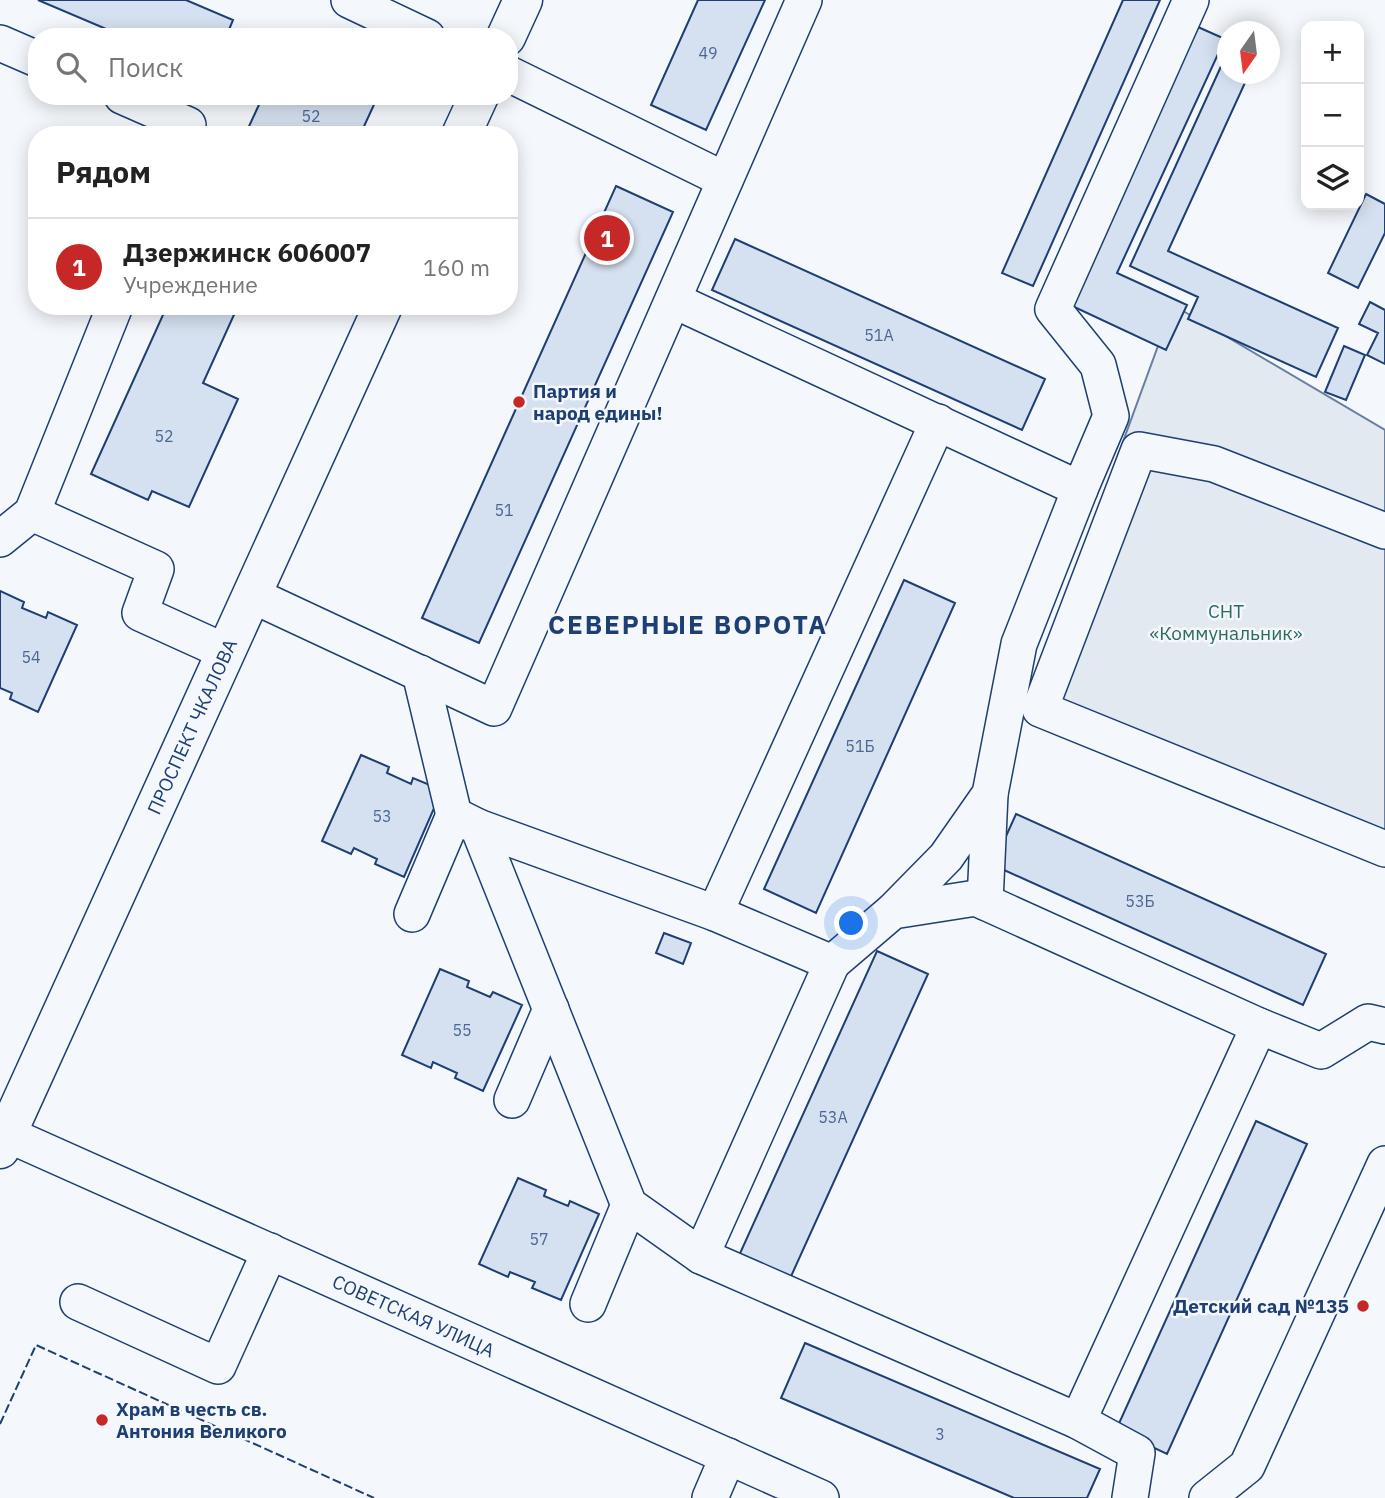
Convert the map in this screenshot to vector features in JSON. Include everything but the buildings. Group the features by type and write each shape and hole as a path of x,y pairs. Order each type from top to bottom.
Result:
{"main road":[{"path":"510,28 523,0"},
{"path":"465,126 475,105"},
{"name":"ПРОСПЕКТ ЧКАЛОВА","path":"2,1138 379,315"}],"street":[{"path":"349,0 409,28"},
{"path":"252,595 494,708 804,0"},
{"path":"985,902 990,794 1019,644 1111,416 1098,365 1053,310 1191,0"},
{"path":"0,43 28,55"},
{"path":"518,78 725,180"},
{"path":"142,105 188,126"},
{"path":"673,300 1080,489"},
{"path":"0,540 32,513 111,315"},
{"path":"715,913 938,422"},
{"path":"1385,531 1214,464 1139,450 1040,709 1385,849"},
{"path":"32,513 156,569 140,612 226,652"},
{"path":"419,673 466,821 551,1009 629,1205 701,1256 1078,1421 1137,1453 1130,1498"},
{"path":"701,1256 832,964 893,911 946,857 990,794"},
{"path":"466,821 715,913 832,964"},
{"path":"412,914 466,821"},
{"path":"893,911 976,898 1259,1026 1321,1051 1368,1022 1385,1027"},
{"path":"512,1100 551,1009"},
{"path":"1078,1421 1259,1026"},
{"name":"СОВЕТСКАЯ УЛИЦА","path":"2,1138 270,1251 821,1498"},
{"path":"1208,1498 1247,1466 1385,1164"},
{"path":"588,1304 629,1205"},
{"path":"78,1302 218,1366 270,1251"},
{"path":"710,1498 728,1456"}],"green space":[{"name":"СНТ «Коммунальник»","path":"1173,305 1385,430 1385,861 1023,715"}],"fence":[{"path":"0,1424 36,1345 374,1498"}],"place":[{"name":"Дзержинск 606007","path":"607,238"},
{"name":"Партия и народ едины!","path":"519,402"},
{"name":"Детский сад №135","path":"1363,1306"},
{"name":"Храм в честь св. Антония Великого","path":"102,1420"}],"district":[{"name":"СЕВЕРНЫЕ ВОРОТА","path":"688,625"}]}
